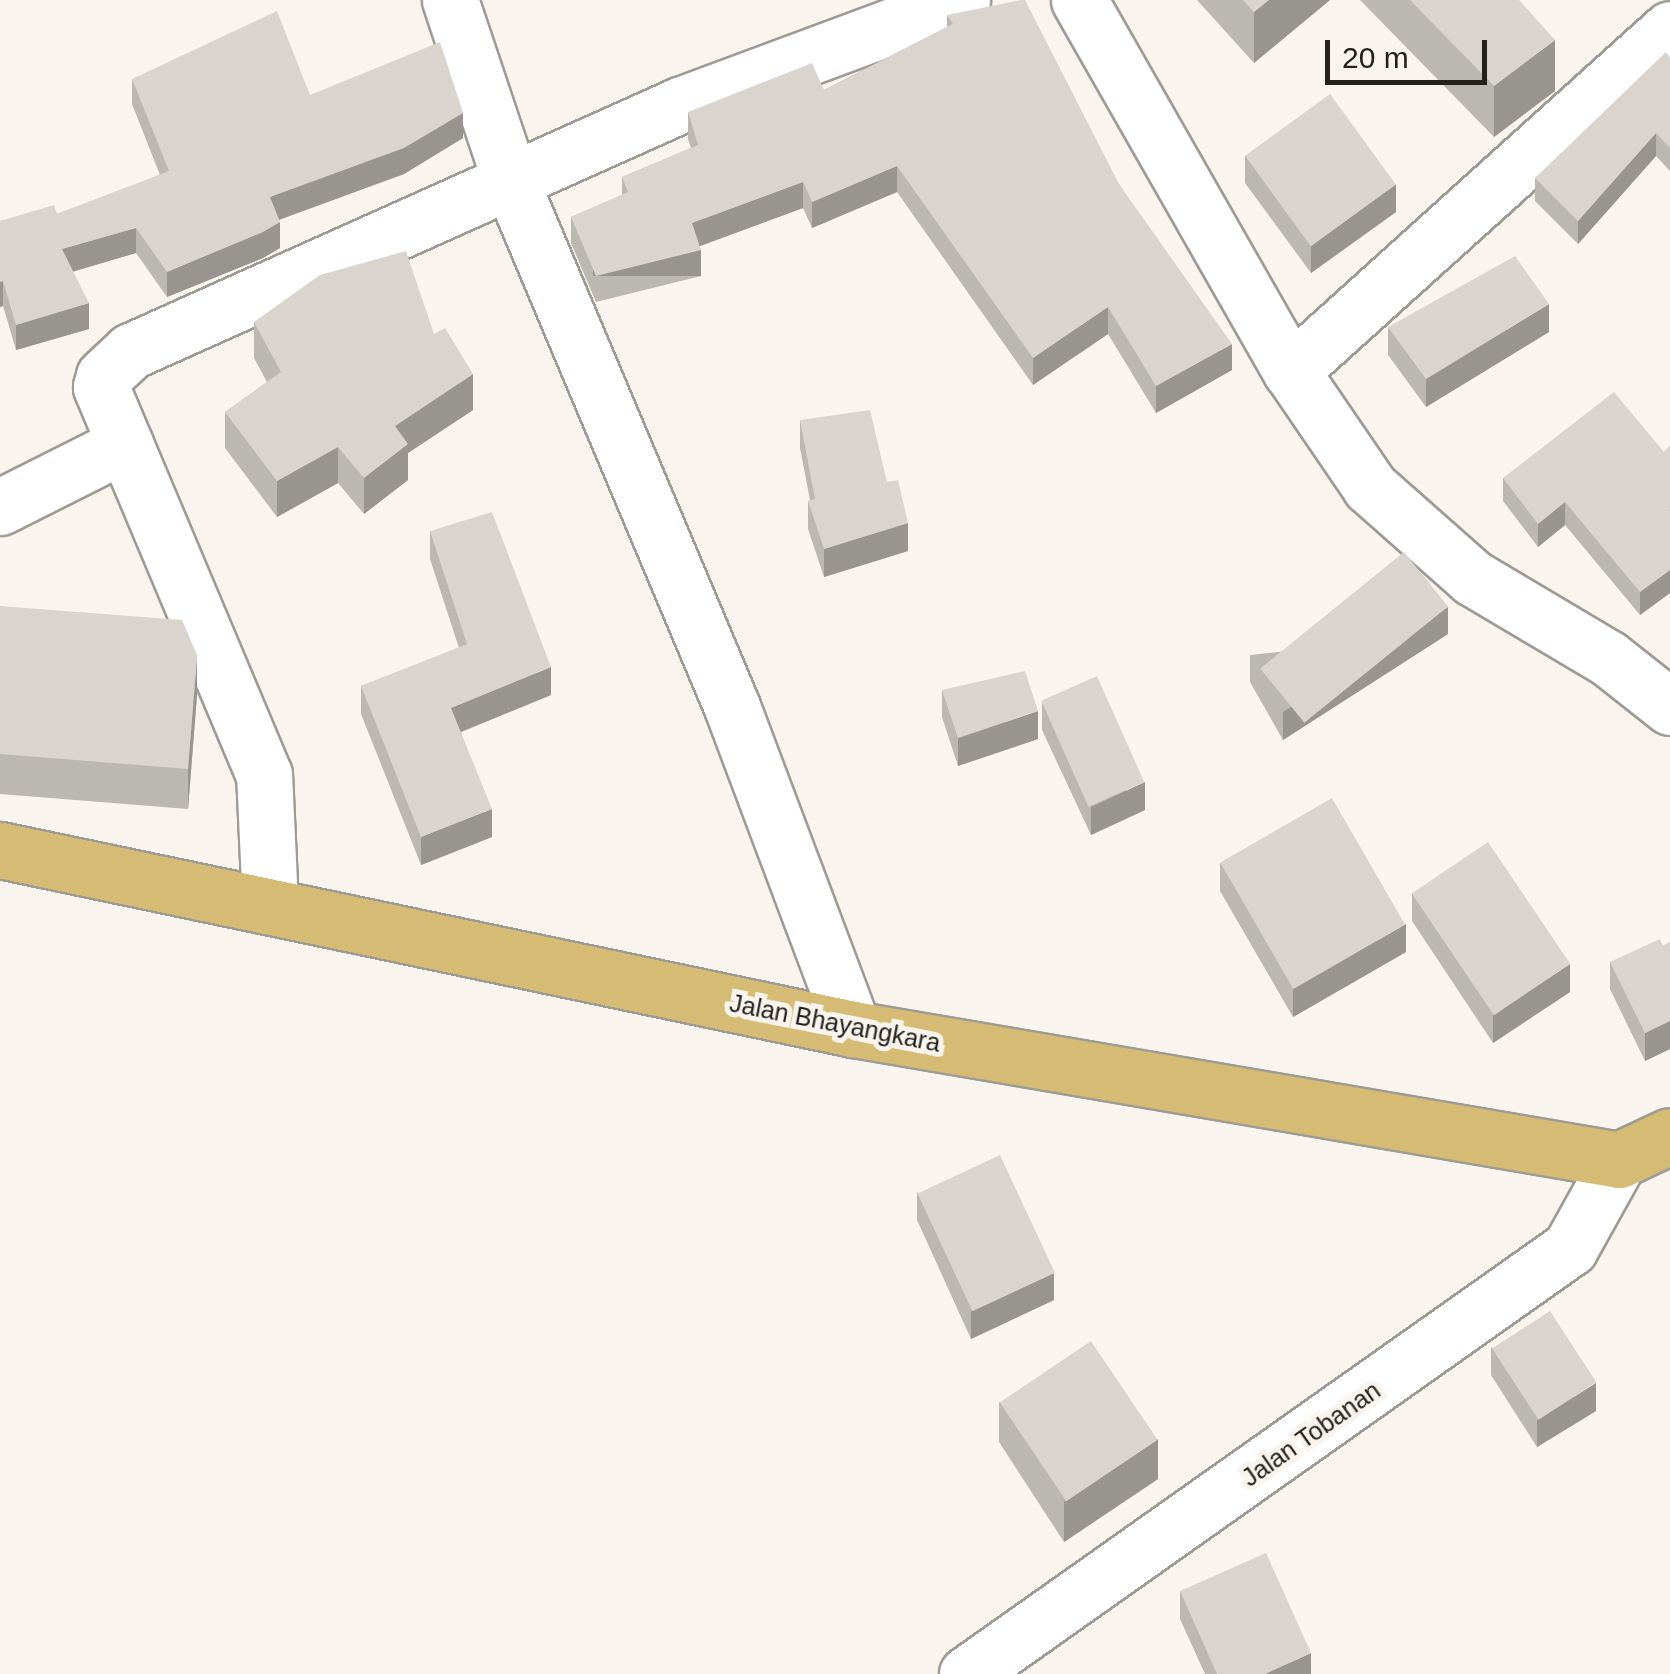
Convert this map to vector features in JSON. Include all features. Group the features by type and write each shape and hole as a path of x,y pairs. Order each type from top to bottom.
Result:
{"main road":[{"name":"Jalan Bhayangkara","path":"0,850 853,1028 1619,1160"},
{"path":"1619,1160 1670,1136"}],"street":[{"path":"450,0 511,182 732,707 853,1028"},
{"path":"270,905 264,776 101,388 116,362 680,105 962,0"},
{"path":"1079,0 1291,371 1370,487 1423,538 1670,707"},
{"path":"1291,371 1670,30"},
{"path":"0,507 125,444"},
{"name":"Jalan Tobanan","path":"967,1674 1570,1248 1619,1160"}],"building":[{"path":"1025,0 1119,184 1232,344 1156,386 1108,307 1033,358 897,166 812,202 803,182 692,223 701,250 596,276 571,217 628,192 622,177 698,145 688,112 812,63 824,90 953,24 947,15"},
{"path":"1243,0 1269,0 1254,12"},
{"path":"1410,0 1519,0 1555,40 1494,86"},
{"path":"277,11 310,95 440,42 463,113 404,148 270,197 280,222 167,272 136,228 62,249 89,303 16,325 3,281 0,282 0,221 54,205 57,214 169,171 132,79"},
{"path":"1666,52 1670,58 1670,148 1656,133 1578,221 1535,178"},
{"path":"1330,94 1396,185 1311,246 1245,156"},
{"path":"406,251 434,334 445,328 473,374 395,426 408,444 364,478 338,447 277,481 225,412 281,372 254,322 320,275"},
{"path":"1515,256 1549,304 1426,379 1388,327"},
{"path":"1614,392 1664,452 1670,446 1670,570 1640,592 1565,502 1538,524 1503,478"},
{"path":"870,410 887,482 898,480 908,523 824,549 808,501 815,499 800,420"},
{"path":"492,512 551,667 451,708 492,809 421,837 361,686 467,644 430,531"},
{"path":"1404,552 1448,606 1304,723 1260,668"},
{"path":"0,606 182,620 197,655 188,769 0,754"},
{"path":"1025,671 1038,711 958,738 942,690"},
{"path":"1097,676 1144,782 1088,807 1041,701"},
{"path":"1332,798 1405,924 1293,989 1220,863"},
{"path":"1488,842 1570,964 1494,1015 1412,893"},
{"path":"1660,939 1663,946 1670,942 1670,1021 1645,1033 1610,962"},
{"path":"1000,1155 1055,1273 972,1311 918,1193"},
{"path":"1550,1311 1596,1382 1538,1420 1492,1349"},
{"path":"1091,1341 1158,1440 1066,1501 1000,1403"},
{"path":"1266,1553 1311,1653 1265,1674 1217,1674 1180,1591"}]}
